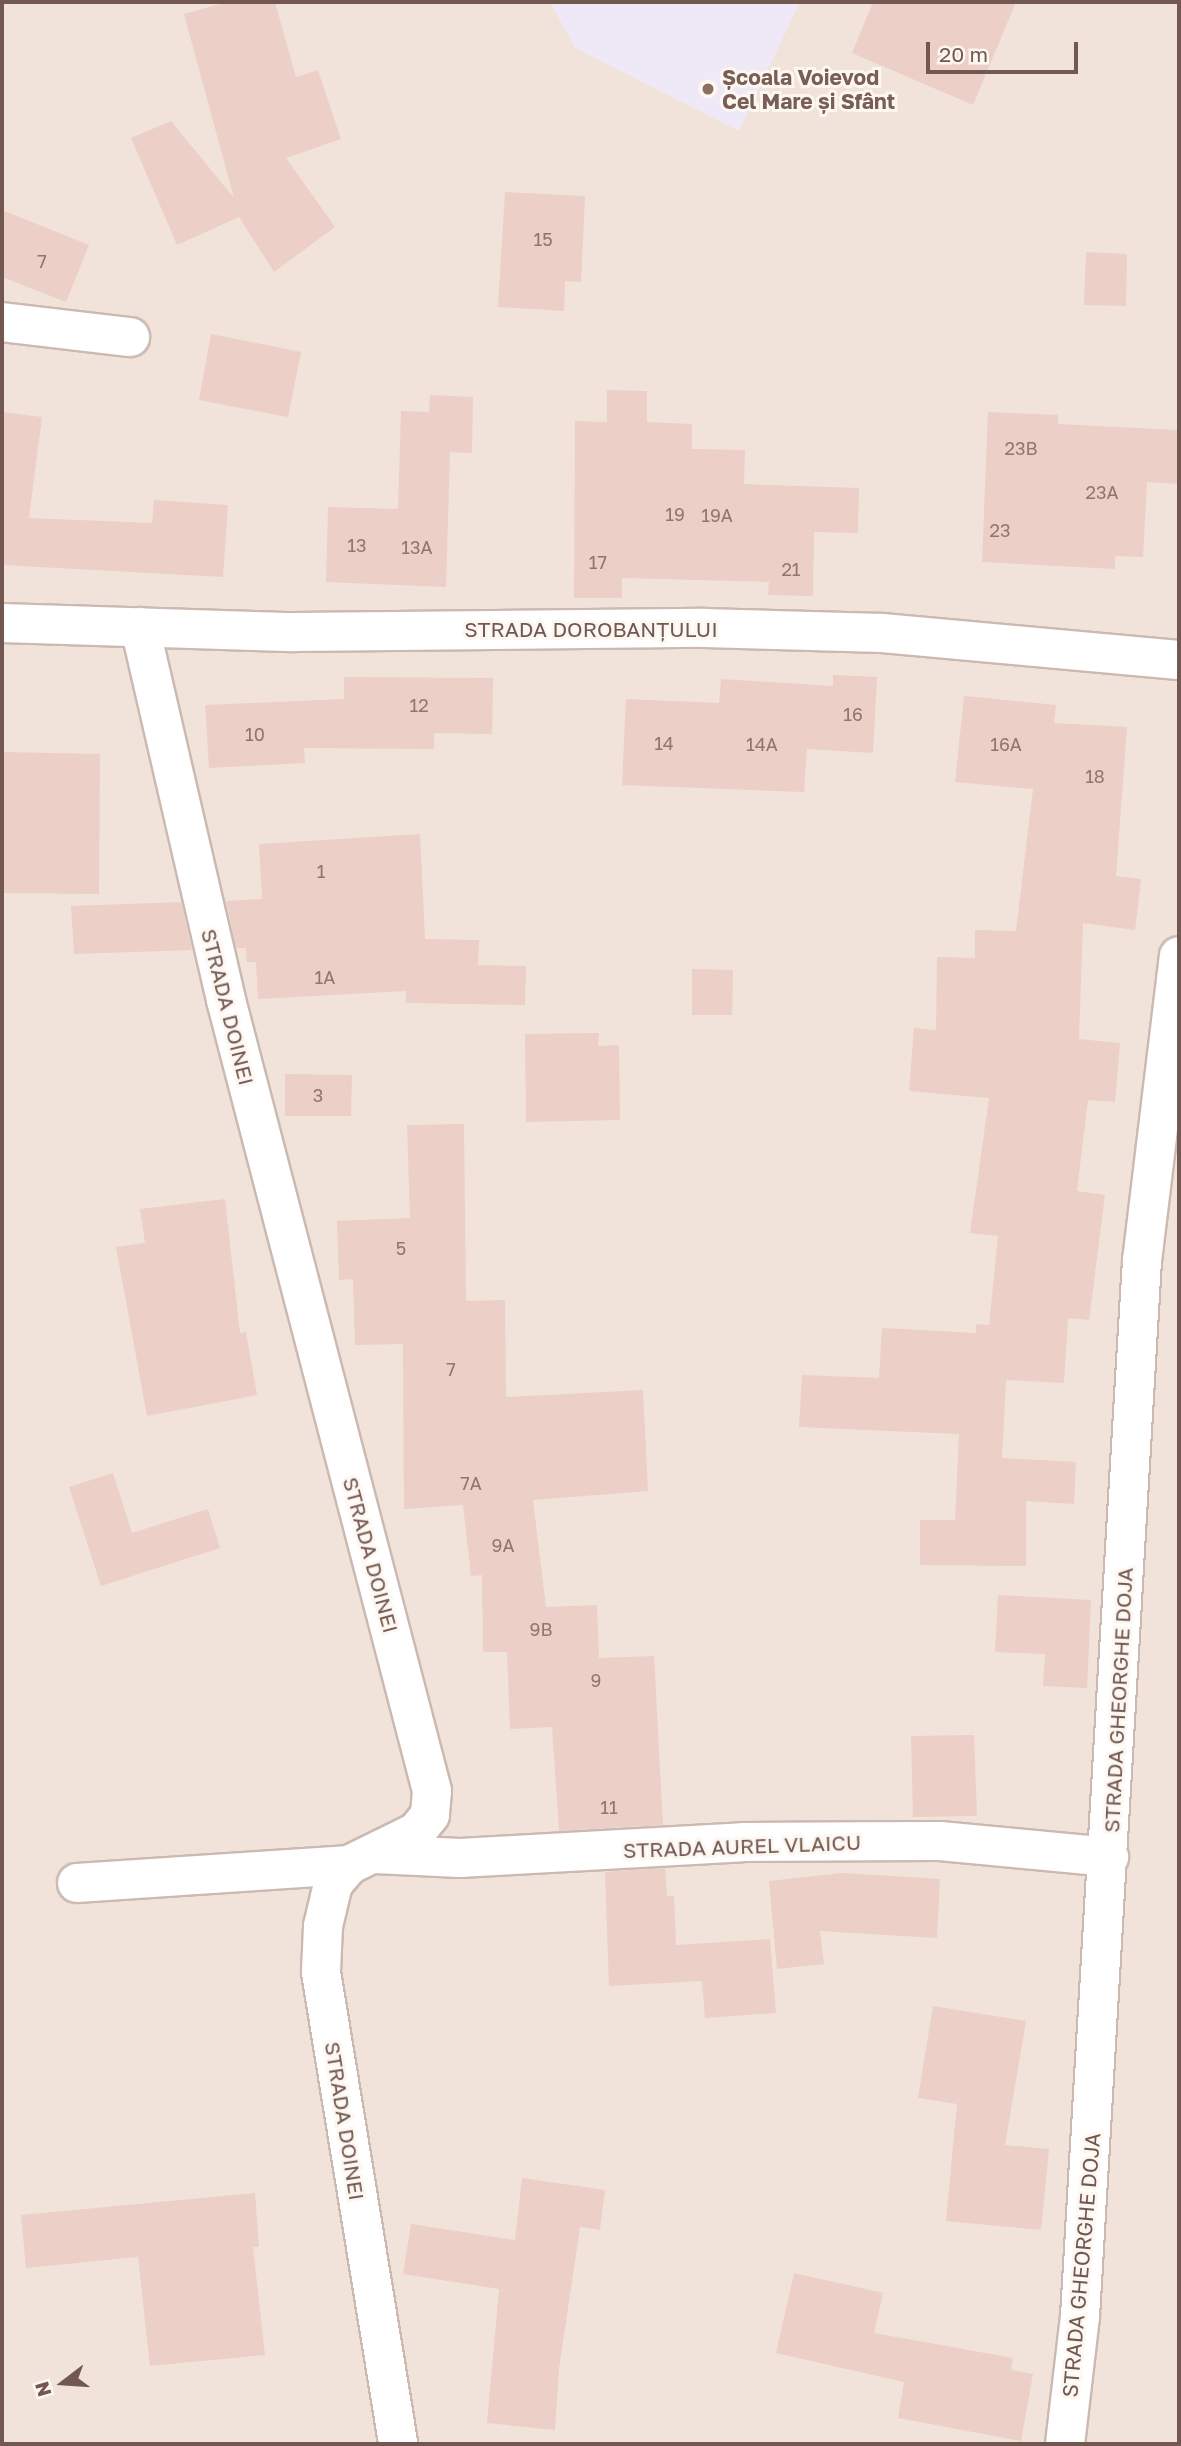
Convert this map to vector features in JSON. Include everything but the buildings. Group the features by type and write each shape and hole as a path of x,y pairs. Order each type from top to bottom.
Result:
{"street":[{"path":"2,322 130,337"},
{"name":"STRADA DOROBANȚULUI","path":"2,623 294,632 704,628 882,633 1179,660"},
{"name":"STRADA DOINEI","path":"140,627 226,1000 427,1759 432,1791 430,1815 416,1832 362,1859 333,1884 323,1926 321,1972 398,2444"},
{"name":"STRADA GHEORGHE DOJA","path":"1065,2444 1080,2316 1142,1261 1179,956"},
{"name":"STRADA AUREL VLAICU","path":"77,1883 362,1859 460,1858 743,1842 940,1841 1109,1857"}],"shaded area":[{"path":"2,2 1179,2 1179,2444 2,2444"},
{"name":"Școala Voievod Cel Mare și Sfânt","path":"550,2 800,2 739,131 575,48"}],"place":[{"name":"Școala Voievod Cel Mare și Sfânt","path":"708,89"}]}
